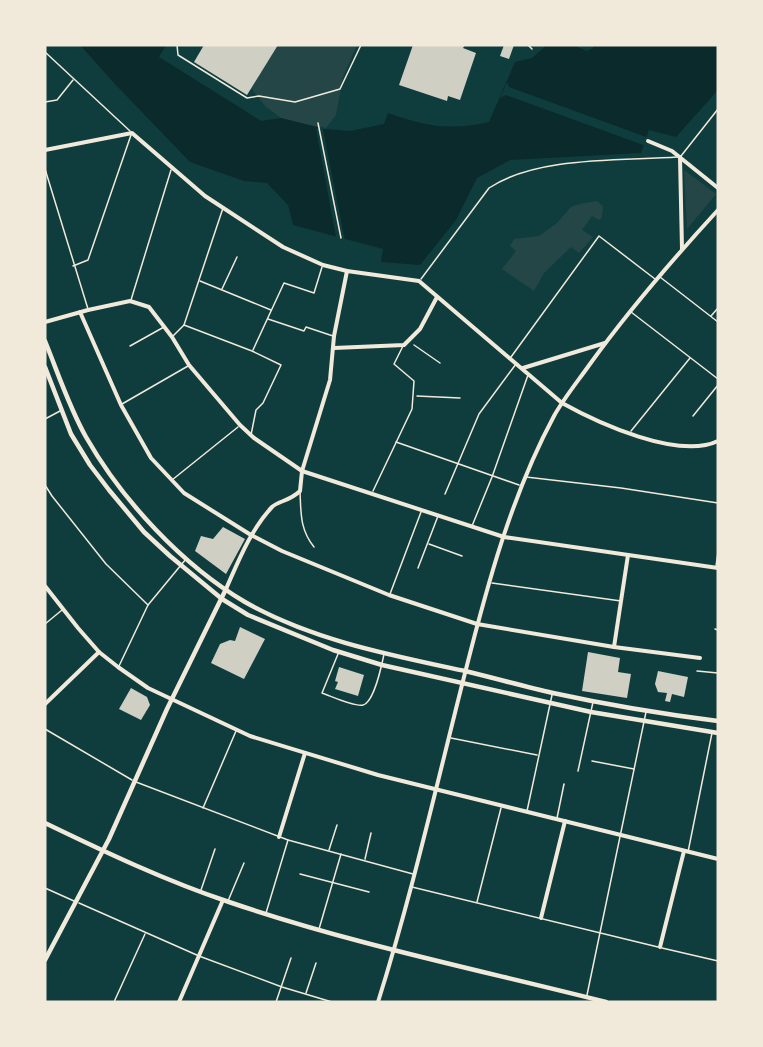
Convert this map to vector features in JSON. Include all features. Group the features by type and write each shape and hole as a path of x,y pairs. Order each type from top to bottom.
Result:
{"street":[{"path":"45,150 132,133 205,196 283,246 323,265 348,271 419,281 562,403 586,417 630,434 684,446 709,446 718,441"},
{"path":"648,141 672,151 718,188"},
{"path":"680,157 682,250"},
{"path":"378,1002 437,789 477,624 521,486 541,441 562,403 605,343 718,210"},
{"path":"45,960 103,852 172,699 251,536 273,506 288,500 300,491 302,471 330,380 334,336 348,271"},
{"path":"334,348 404,345 420,329 437,297"},
{"path":"45,322 130,301 149,307 165,326 189,365 240,425 302,471 373,492 504,537 717,568"},
{"path":"80,312 121,405 151,458 184,493 251,536 390,595 477,624 699,657"},
{"path":"45,341 85,435 102,463 156,530 187,558 245,601 283,620 343,643 384,654 593,701 718,721"},
{"path":"522,369 605,343"},
{"path":"45,367 61,411 76,442 109,490 144,532 180,565 248,615 339,652 382,665 591,712 715,732"},
{"path":"614,646 628,555"},
{"path":"45,586 62,610 99,652 118,667 148,688 236,730 378,775 718,859"},
{"path":"45,704 99,652"},
{"path":"279,837 305,753"},
{"path":"541,918 565,821"},
{"path":"45,824 103,852 225,901 318,930 586,1000 606,1002"},
{"path":"660,947 686,851"},
{"path":"179,1002 225,901"}],"lane":[{"path":"177,45 178,55 247,98 259,96 295,102 340,89 361,45"},
{"path":"528,45 532,49"},
{"path":"45,52 132,133 88,260 73,266"},
{"path":"45,102 57,100 73,79"},
{"path":"419,281 489,188 504,178 554,164 680,157 718,109"},
{"path":"130,301 172,166"},
{"path":"45,169 88,310"},
{"path":"172,337 184,325 224,208"},
{"path":"510,358 599,236 718,322"},
{"path":"221,290 237,257"},
{"path":"252,351 284,283 314,293 323,265"},
{"path":"199,280 271,310"},
{"path":"711,316 718,308"},
{"path":"631,312 718,378"},
{"path":"267,319 304,331 306,327 334,336"},
{"path":"184,325 252,351 281,365 263,403 256,410 251,435"},
{"path":"130,346 165,326"},
{"path":"373,492 412,409 414,381 394,364 404,345"},
{"path":"630,434 691,358"},
{"path":"445,494 479,414 516,363"},
{"path":"121,405 189,365"},
{"path":"472,526 529,374"},
{"path":"693,416 718,385"},
{"path":"45,419 61,411"},
{"path":"171,480 240,425"},
{"path":"396,442 521,486"},
{"path":"525,477 621,488 718,503"},
{"path":"45,485 106,564 148,605"},
{"path":"300,491 302,522 306,537 314,547"},
{"path":"390,595 422,509"},
{"path":"418,568 439,515"},
{"path":"428,544 462,556"},
{"path":"717,568 718,552"},
{"path":"118,667 148,605 187,558"},
{"path":"489,583 621,601"},
{"path":"45,624 62,610"},
{"path":"339,652 322,693 357,705 369,702 384,654"},
{"path":"697,671 718,673"},
{"path":"527,812 552,692"},
{"path":"578,771 593,701"},
{"path":"586,1000 646,711"},
{"path":"45,729 135,782 288,840 414,874"},
{"path":"203,808 236,730"},
{"path":"686,851 715,732"},
{"path":"448,738 538,755"},
{"path":"592,760 635,769"},
{"path":"556,819 564,784"},
{"path":"477,903 501,805"},
{"path":"329,851 337,825"},
{"path":"365,860 371,833"},
{"path":"266,914 288,840"},
{"path":"201,891 215,849"},
{"path":"318,930 341,854"},
{"path":"225,901 243,863"},
{"path":"300,873 369,892"},
{"path":"411,887 718,961"},
{"path":"45,888 199,956 282,987 332,1002"},
{"path":"114,1002 146,933"},
{"path":"276,1002 291,958"},
{"path":"306,994 316,963"}],"path":[{"path":"318,123 341,238"},
{"path":"408,341 440,363"},
{"path":"413,396 460,398"}],"shaded area":[{"path":"80,45 166,45 159,57 261,121 281,118 325,129 350,131 384,124 388,113 437,126 475,125 489,122 515,62 532,58 547,45 573,45 587,51 593,48 593,45 718,45 718,90 676,137 649,130 641,153 510,160 477,178 456,220 420,265 381,262 383,249 293,225 288,205 267,183 244,181 190,162"},
{"path":"278,45 357,45 343,77 336,115 325,129 281,118 266,107 251,88"},
{"path":"684,170 716,194 687,229"},
{"path":"597,201 603,206 602,217 599,220 592,216 582,230 593,237 579,253 571,247 544,273 534,291 502,269 516,251 510,246 514,239 539,236 557,223 571,207"}],"pier":[{"path":"507,82 509,87 649,138 646,146 506,95 500,98"},
{"path":"324,126 345,241 336,237 316,129"}],"building":[{"path":"204,45 278,45 247,95 194,62"},
{"path":"413,45 465,45 463,48 476,53 460,100 448,96 447,101 399,85"},
{"path":"504,45 514,45 509,59 500,56"},
{"path":"223,527 245,539 226,574 195,551 201,536 213,539"},
{"path":"240,627 265,639 244,679 211,663 220,644 230,640 235,641"},
{"path":"588,652 620,658 618,672 631,674 627,698 582,691"},
{"path":"339,667 364,675 358,696 335,689"},
{"path":"658,671 688,677 684,697 672,694 670,702 665,701 667,693 658,692 655,684"},
{"path":"131,688 147,697 150,705 141,720 119,709"}]}
